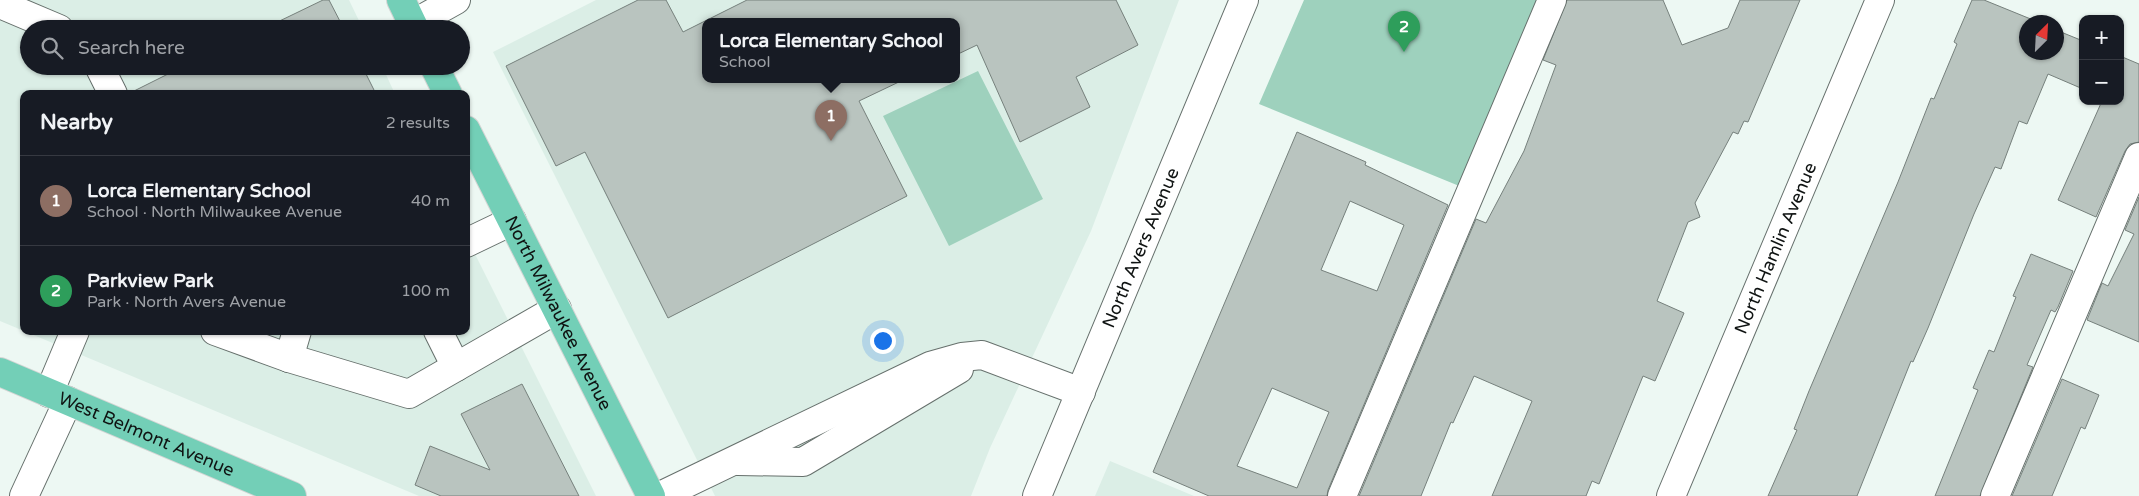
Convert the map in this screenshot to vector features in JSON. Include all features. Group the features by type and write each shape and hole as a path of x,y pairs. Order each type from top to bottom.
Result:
{"main road":[{"path":"401,0 411,20"},
{"path":"438,75 446,90"},
{"name":"North Milwaukee Avenue","path":"470,138 651,496"},
{"name":"West Belmont Avenue","path":"0,372 292,496"}],"street":[{"path":"424,20 456,0"},
{"name":"North Avers Avenue","path":"1038,496 1244,0"},
{"path":"1342,496 1552,0"},
{"name":"North Hamlin Avenue","path":"1671,496 1880,0"},
{"path":"0,4 38,20"},
{"path":"104,75 111,90"},
{"path":"1995,496 2139,157"},
{"path":"470,240 512,221"},
{"path":"226,335 289,358 409,394 556,309"},
{"path":"24,496 58,397 74,335"},
{"path":"289,358 296,335"},
{"path":"440,335 456,367"},
{"path":"660,496 930,366 962,357 982,355 1081,392"}],"shaded area":[{"path":"0,0 349,0 359,20 20,20 20,75 386,75 393,90 20,90 20,329 0,321"},
{"path":"596,0 1179,0 1091,231 990,448 971,496 715,496 493,52"},
{"path":"470,244 596,496 419,496 34,335 470,335"},
{"path":"1110,461 1194,496 1095,496"}],"green space":[{"path":"1304,0 1549,0 1469,190 1259,104"},
{"path":"978,71 1043,199 949,246 883,116 953,83 960,83 960,80"}],"building":[{"path":"323,0 329,0 339,20 282,20"},
{"path":"638,0 666,0 683,32 702,22 702,83 897,83 859,101 907,196 668,318 585,152 556,166 506,66"},
{"path":"747,0 1116,0 1138,45 1076,77 1090,107 1020,142 977,45 960,53 960,18 711,18"},
{"path":"1567,0 1663,0 1682,45 1728,28 1740,0 1800,0 1748,122 1744,121 1738,134 1733,132 1695,203 1700,217 1688,222 1657,301 1684,313 1655,381 1643,376 1599,484 1592,481 1586,496 1492,496 1532,401 1474,376 1453,423 1451,422 1421,496 1359,496 1476,219 1486,223 1524,151 1556,65 1543,60"},
{"path":"1972,0 1984,0 2021,15 2019,15 2019,60 2064,60 2064,33 2079,39 2079,87 2048,74 2027,124 2019,121 2001,169 1995,167 1974,214 1928,328 1913,362 1911,361 1857,496 1768,496 1797,430 1794,429 1809,391 1898,182 1931,98 1934,99 1957,44 1954,42"},
{"path":"2124,58 2139,64 2139,142 2130,144 2125,151 2096,217 2058,200 2100,105 2124,105"},
{"path":"166,75 366,75 374,90 136,90"},
{"path":"1297,132 1366,162 1365,165 1448,205 1327,496 1209,496 1153,472","holes":["1350,201 1404,225 1377,291 1321,270","1272,388 1329,412 1297,488 1237,466"]},
{"path":"2139,197 2139,342 2087,320 2102,283 2108,286 2134,234 2125,230"},
{"path":"2031,254 2073,271 2058,307 2055,312 2051,310 2027,365 2033,367 1980,496 1935,496 1978,390 1973,388 1989,350 1994,352 2016,297 2013,296"},
{"path":"2062,379 2099,395 2085,429 2081,427 2052,496 2012,496"},
{"path":"522,384 579,496 441,496 415,485 430,446 490,470 461,414"}],"place":[{"name":"Parkview Park","path":"1404,52"},
{"name":"Lorca Elementary School","path":"831,141"}]}
